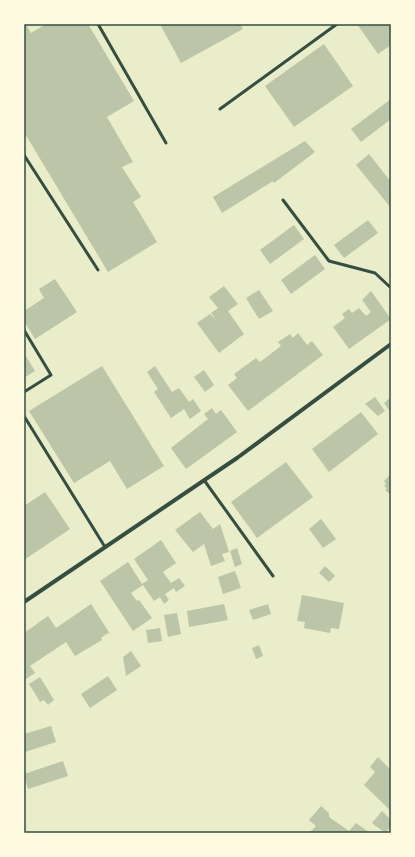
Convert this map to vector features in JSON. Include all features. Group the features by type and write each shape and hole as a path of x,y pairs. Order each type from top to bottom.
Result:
{"street":[{"path":"24,602 204,480 391,344"}],"lane":[{"path":"98,24 166,143"},
{"path":"220,109 338,24"},
{"path":"24,155 98,270"},
{"path":"282,200 330,261 375,274 391,288"},
{"path":"24,330 51,375 24,392"},
{"path":"24,416 104,547"},
{"path":"204,480 273,576"}],"building":[{"path":"24,24 26,24 31,33 46,24 88,24 134,101 107,117 133,162 122,167 141,197 133,202 157,242 108,272 24,132"},
{"path":"160,24 240,24 243,29 181,63"},
{"path":"357,24 391,24 391,45 378,54"},
{"path":"324,44 353,86 294,127 265,86"},
{"path":"391,99 391,119 361,142 351,129"},
{"path":"305,141 315,152 274,183 273,181 222,213 213,197"},
{"path":"369,154 391,182 391,208 356,165"},
{"path":"368,220 378,233 344,258 334,245"},
{"path":"294,225 304,239 270,264 260,250"},
{"path":"315,255 325,269 291,294 281,280"},
{"path":"55,279 77,312 35,339 24,321 24,311 44,298 39,289"},
{"path":"224,286 238,304 228,311 244,334 219,353 197,323 210,314 216,320 211,313 218,308 209,297"},
{"path":"259,290 273,311 259,319 246,298"},
{"path":"371,291 391,319 349,349 333,327 345,318 342,314 349,309 352,313 359,308 366,316 371,312 362,300"},
{"path":"298,333 307,345 312,341 323,355 248,411 228,385 237,378 234,374 256,358 260,362 281,346 278,342 290,334 293,338"},
{"path":"24,353 35,371 24,378"},
{"path":"102,366 164,466 127,489 110,461 74,483 29,411"},
{"path":"155,366 172,392 179,388 189,402 193,399 201,411 190,419 184,409 171,418 154,392 158,389 147,372"},
{"path":"204,370 214,385 205,392 194,377"},
{"path":"375,397 385,411 378,416 365,404"},
{"path":"391,397 391,413 384,403"},
{"path":"212,408 216,414 221,410 237,432 186,469 171,448 208,419 204,414"},
{"path":"361,412 378,434 329,472 312,449"},
{"path":"286,462 313,497 257,538 231,502"},
{"path":"391,474 391,495 385,490 387,488 384,486 386,484 384,481"},
{"path":"45,492 70,529 24,560 24,506"},
{"path":"200,512 213,529 220,524 229,552 222,554 225,561 211,566 204,544 193,552 175,530"},
{"path":"321,519 336,539 323,548 309,529"},
{"path":"161,540 176,563 163,572 171,583 179,578 185,586 176,592 174,588 165,594 169,600 164,604 160,597 154,601 143,585 131,593 137,601 139,600 152,618 133,631 100,581 128,562 142,584 148,580 134,559"},
{"path":"237,548 242,564 235,567 230,551"},
{"path":"325,566 335,576 329,582 319,573"},
{"path":"235,571 241,588 223,594 218,577"},
{"path":"302,595 344,603 339,629 331,628 330,633 304,628 305,622 297,621"},
{"path":"91,604 110,634 108,633 101,638 102,640 75,656 66,642 30,666 35,673 26,679 24,677 24,633 48,616 56,628"},
{"path":"224,604 228,620 189,627 187,611"},
{"path":"268,604 271,614 253,620 249,610"},
{"path":"177,613 181,634 168,637 164,615"},
{"path":"160,628 162,641 148,643 146,630"},
{"path":"259,645 263,656 256,659 252,648"},
{"path":"131,651 141,666 126,676 123,657"},
{"path":"108,676 117,690 90,708 81,694"},
{"path":"40,677 54,700 48,705 44,700 40,702 29,684"},
{"path":"51,726 56,742 25,752 24,734"},
{"path":"378,757 391,770 391,811 364,785 375,772 370,767"},
{"path":"63,761 68,776 28,789 24,774"},
{"path":"321,806 329,813 329,817 349,831 356,823 370,833 309,833 316,826 309,820"},
{"path":"382,811 391,820 391,826 385,833 372,823"}]}
